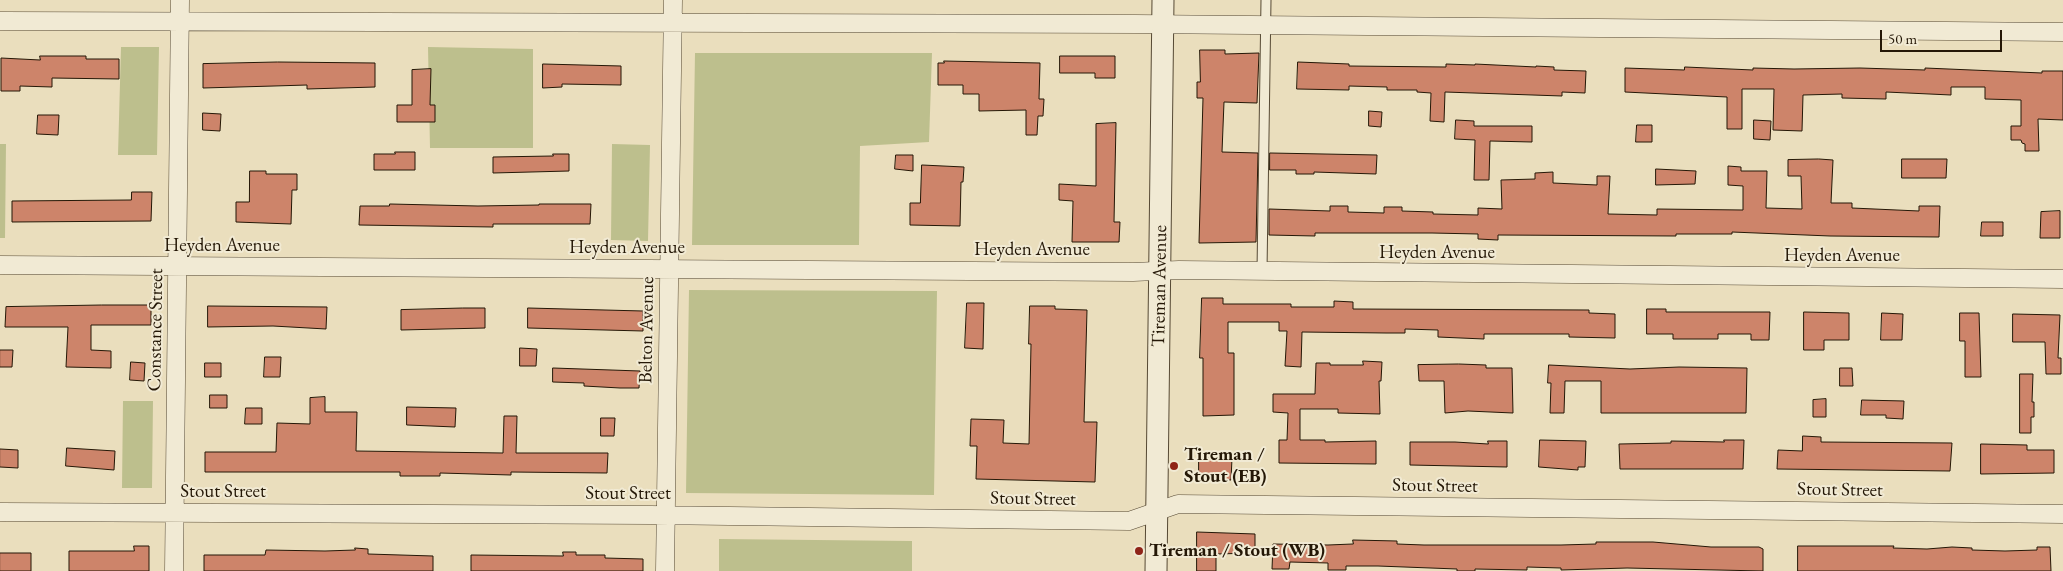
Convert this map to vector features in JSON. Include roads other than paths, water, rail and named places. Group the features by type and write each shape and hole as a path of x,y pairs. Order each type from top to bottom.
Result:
{"street":[{"name":"Constance Street","path":"174,571 180,0"},
{"name":"Belton Avenue","path":"665,571 673,0"},
{"name":"Tireman Avenue","path":"1156,571 1163,0"},
{"path":"0,21 1163,24 2063,32"},
{"name":"Heyden Avenue","path":"0,265 1123,272 1160,270 2063,279"},
{"name":"Stout Street","path":"0,512 665,515 1129,521 1178,504 2063,514"}],"lane":[{"path":"1262,272 1266,0"}],"place":[{"name":"Tireman / Stout (EB)","path":"1174,466"},
{"name":"Tireman / Stout (WB)","path":"1139,551"}]}
